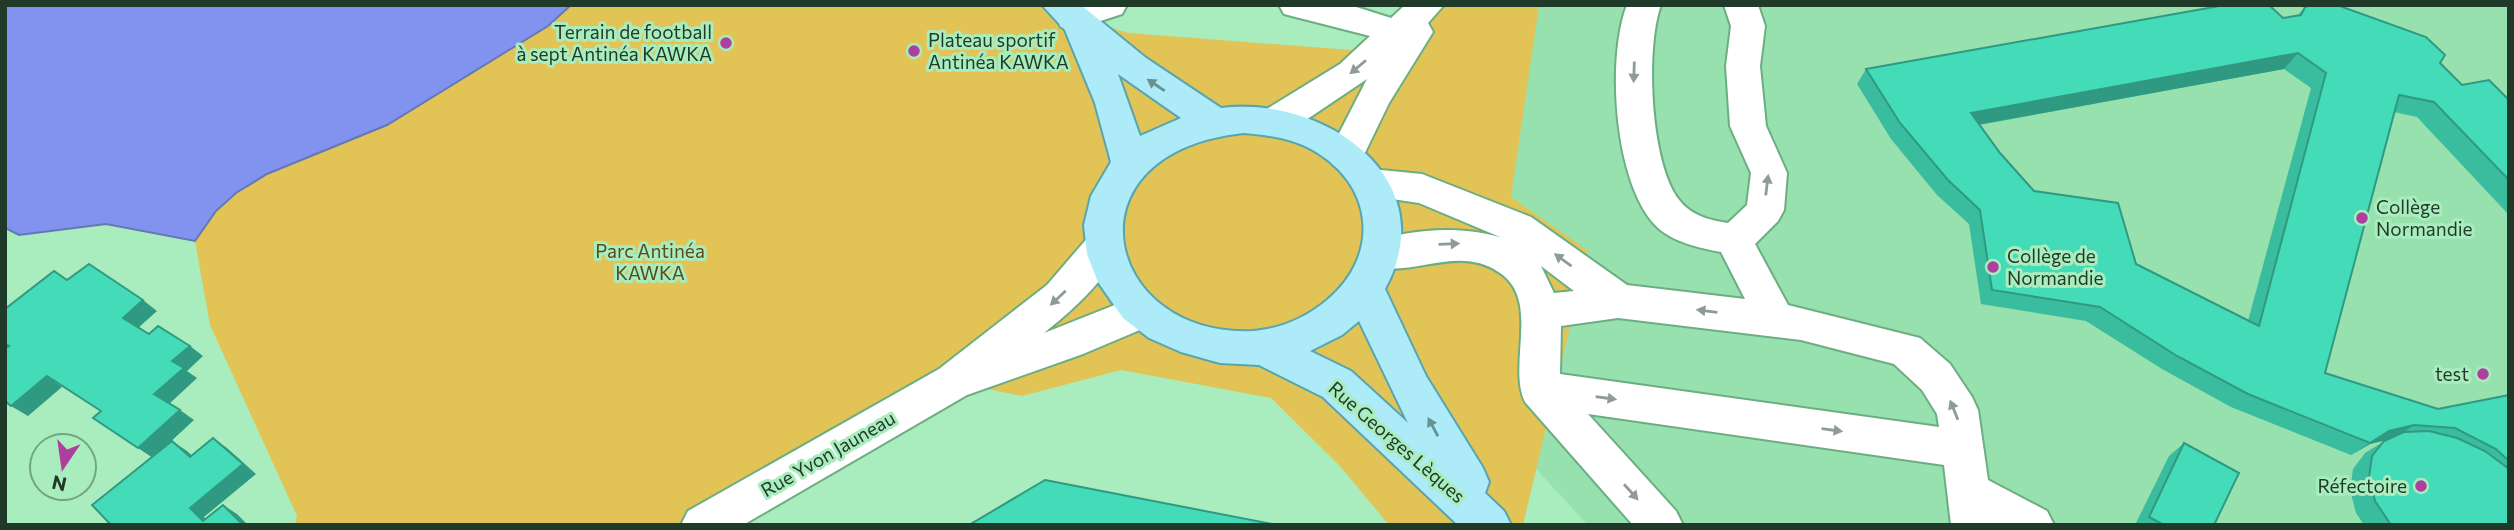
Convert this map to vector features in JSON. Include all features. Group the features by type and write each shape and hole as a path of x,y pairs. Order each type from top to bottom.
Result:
{"main road":[{"path":"1071,17 1153,84 1214,121"},
{"path":"1071,17 1113,103 1130,166"},
{"path":"1244,119 1275,122 1313,134 1346,155 1371,184 1383,218 1374,272 1347,311 1322,328 1294,340 1262,347 1217,346 1185,337 1140,312 1115,281 1103,246 1103,218 1112,190 1130,166 1153,145 1174,134 1214,121 1244,119"},
{"name":"Rue Georges Lèques","path":"1374,272 1387,342 1444,449 1498,525"},
{"name":"Rue Georges Lèques","path":"1262,347 1337,384 1489,525"}],"street":[{"path":"1071,17 1110,5"},
{"path":"1296,5 1322,9 1397,32"},
{"path":"1275,122 1352,73 1427,5"},
{"path":"1346,155 1374,98 1433,5"},
{"path":"1644,5 1635,37 1634,92 1641,147 1662,206 1681,224 1706,235 1733,239 1747,230 1765,210 1769,173 1748,126 1744,66 1748,26 1741,5"},
{"path":"1371,184 1422,189 1518,228 1618,301"},
{"path":"1733,239 1775,319"},
{"path":"1374,272 1444,243 1480,244 1511,259 1529,280 1540,312 1539,389 1661,525"},
{"name":"Rue Yvon Jauneau","path":"703,525 746,514 953,382 1061,297 1103,246"},
{"path":"1540,312 1618,301 1775,319 1906,350 1936,377 1957,410 1972,509 2032,525"},
{"name":"Rue Yvon Jauneau","path":"953,382 1069,342 1140,312"},
{"path":"1539,389 1963,449"}],"shaded area":[{"name":"Collège de Normandie","path":"1538,5 2509,5 2509,525 1588,525 1498,428 1464,273"}],"green space":[{"name":"Parc Antinéa KAWKA","path":"482,5 1085,5 1073,18 1129,33 1402,54 1436,5 1539,5 1511,197 1588,251 1523,525 1389,525 1340,466 1271,398 1121,370 1022,396 953,382 703,525 295,525 297,516 210,325 195,241 106,224 19,235 5,228 5,121"}],"water":[{"path":"5,5 571,5 548,26 387,125 267,174 236,193 216,211 195,241 106,224 19,235 5,228"}],"building":[{"path":"2225,5 2269,5 2283,18 2301,15 2305,7 2311,5 2337,5 2426,37 2445,55 2440,63 2462,85 2489,80 2509,100 2509,180 2434,102 2399,95 2325,373 2438,409 2509,395 2509,461 2496,449 2455,428 2414,425 2389,431 2370,443 2248,394 2177,356 2100,307 1992,290 1980,210 1948,180 1900,123 1866,69","holes":["2298,53 2326,73 2259,326 2136,264 2118,203 2034,191 2000,153 1971,113"]},
{"path":"89,264 143,300 123,318 149,334 158,326 190,346 172,361 184,368 154,394 180,410 138,448 93,418 101,411 47,376 11,406 5,401 5,349 9,346 5,344 5,309 54,271 67,280"},
{"name":"Réfectoire","path":"2429,431 2457,438 2485,451 2509,469 2509,525 2391,525 2375,501 2369,477 2372,456 2384,441 2404,432"},
{"path":"213,438 243,464 190,508 203,521 223,505 243,525 111,525 92,505 172,441 190,457"},
{"path":"2184,443 2239,473 2214,525 2164,525 2149,517"},
{"path":"1045,480 1277,525 969,525"}],"place":[{"name":"Terrain de football à sept Antinéa KAWKA","path":"726,43"},
{"name":"Plateau sportif Antinéa KAWKA","path":"914,51"},
{"name":"Collège Normandie","path":"2362,218"},
{"name":"Collège de Normandie","path":"1993,267"},
{"name":"test","path":"2483,374"},
{"name":"Réfectoire","path":"2421,486"}]}
